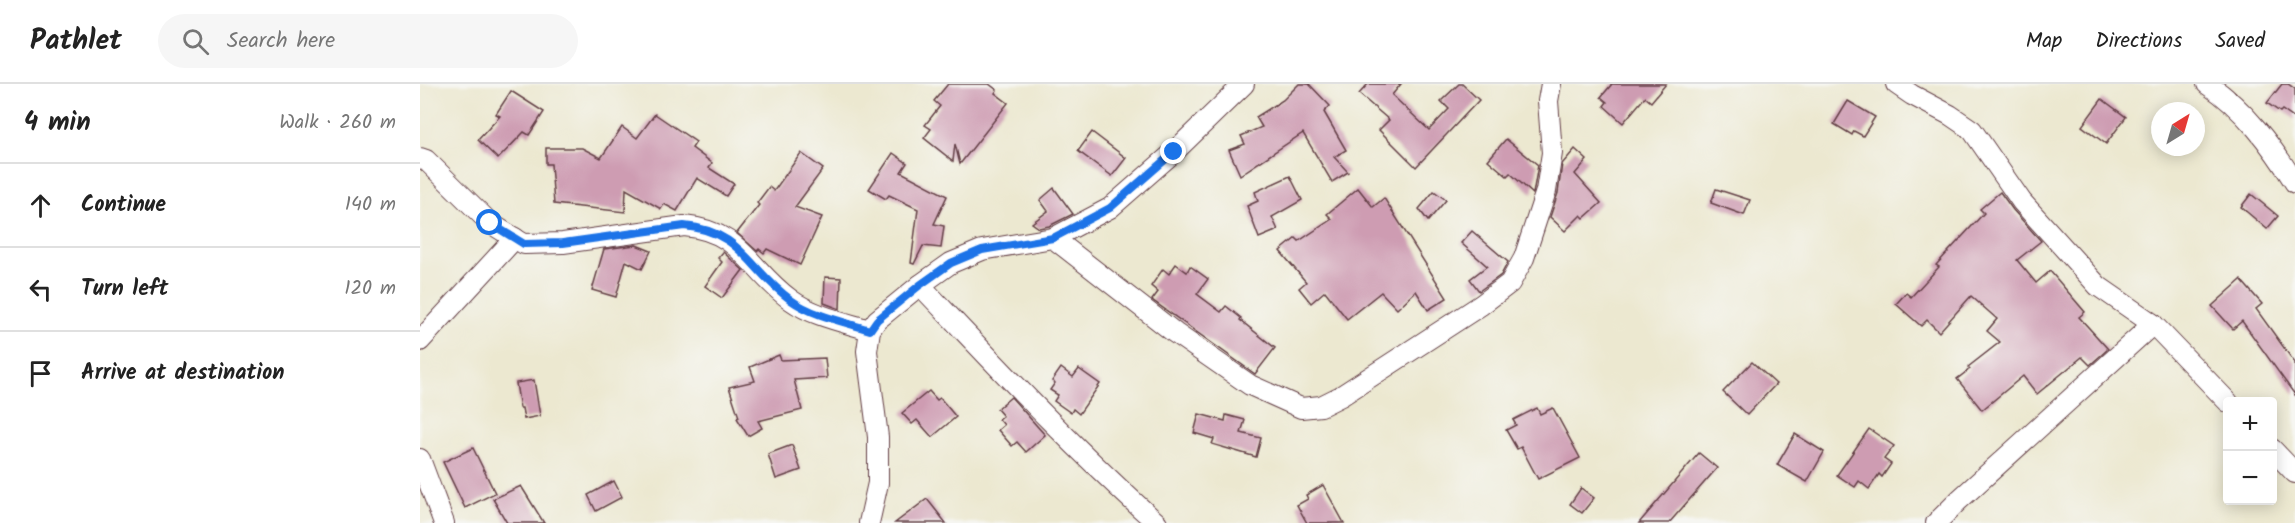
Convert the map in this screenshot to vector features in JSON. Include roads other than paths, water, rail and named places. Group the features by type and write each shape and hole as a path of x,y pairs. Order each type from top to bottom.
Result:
{"street":[{"path":"869,523 878,483 878,437 867,351 870,330 877,320 951,263 982,250 1053,238 1110,208 1174,152 1244,84"},
{"path":"1053,238 1175,333 1250,385 1301,408 1321,406 1341,396 1510,283 1524,258 1546,191 1552,153 1548,101 1551,84"},
{"path":"1896,84 1972,130 2022,202 2098,286 2153,324 2223,397"},
{"path":"2207,84 2223,94 2272,147 2295,183"},
{"path":"420,158 426,160 490,223 524,244 563,243 684,226 703,228 723,236 793,302 870,330"},
{"path":"420,341 515,238"},
{"path":"920,285 1028,400 1105,477 1157,523"},
{"path":"1936,523 2153,324"},
{"path":"2274,451 2295,473"},
{"path":"420,459 444,523"}]}
